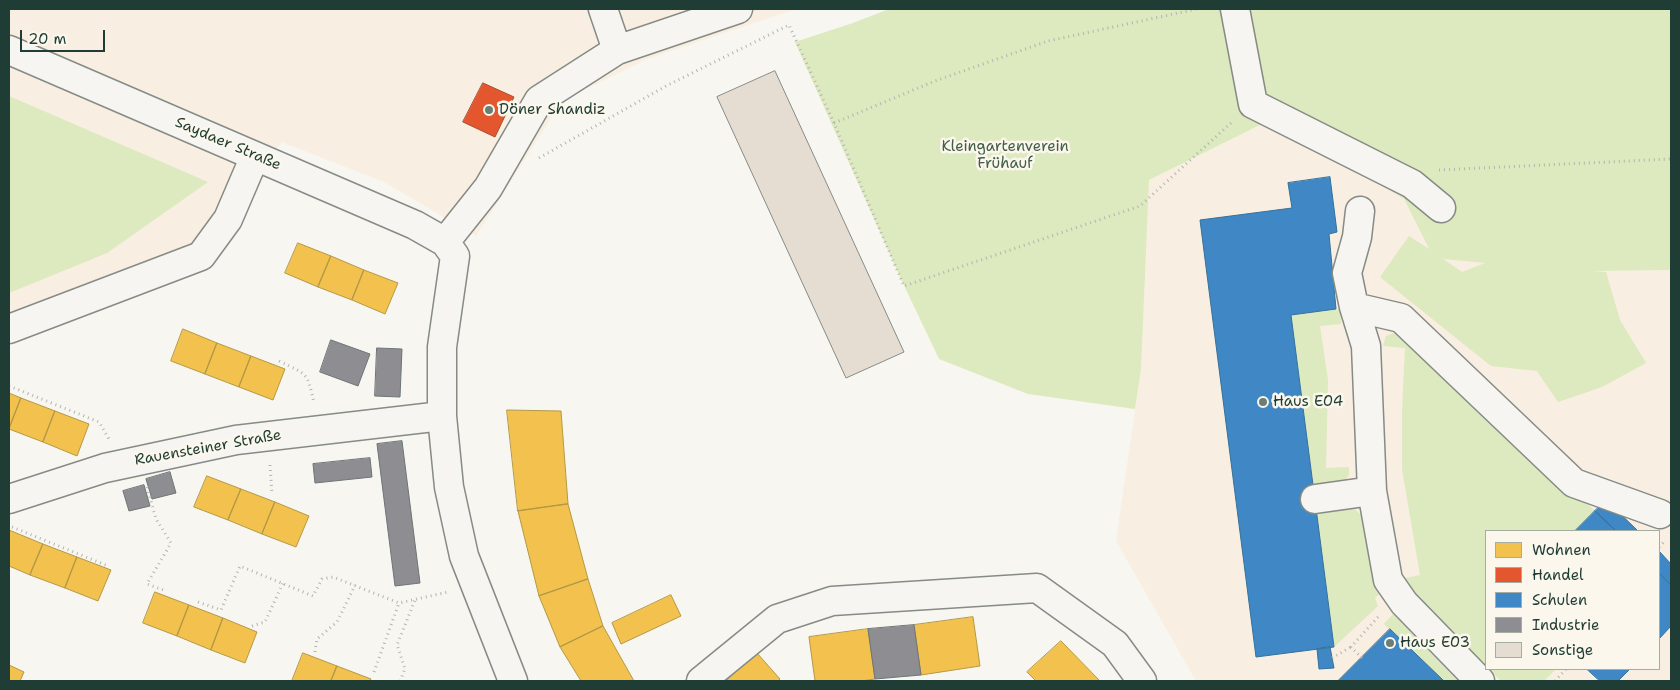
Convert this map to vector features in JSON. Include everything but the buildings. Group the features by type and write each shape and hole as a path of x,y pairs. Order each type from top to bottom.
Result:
{"street":[{"path":"603,9 617,50"},
{"path":"513,681 464,556 449,487 442,416 442,347 455,256 445,242 488,188 539,100 617,50 738,9"},
{"path":"1235,9 1253,104 1412,184 1442,208"},
{"name":"Saydaer Straße","path":"9,50 414,225 445,242"},
{"path":"9,329 201,256 228,220 255,156"},
{"path":"1360,210 1357,237 1347,273 1354,307 1366,346 1372,491 1388,580 1397,594 1480,681"},
{"path":"1354,307 1401,318 1574,483 1660,514"},
{"name":"Rauensteiner Straße","path":"9,498 131,462 236,440 442,416"},
{"path":"1315,499 1372,491"},
{"path":"700,681 777,619 832,601 1037,588 1115,644 1142,681"}],"path":[{"path":"834,123 936,81 1048,41 1197,9"},
{"path":"538,158 666,86 788,26 834,123 904,286 1140,206 1253,104"},
{"path":"1437,170 1671,159"},
{"path":"279,362 302,372 309,380 320,430"},
{"path":"9,386 99,422 131,462 156,519 171,543 147,584 166,592"},
{"path":"9,526 108,566"},
{"path":"198,602 221,610 240,566 312,596 322,579 333,577 399,603 475,585"},
{"path":"252,626 266,622 283,583"},
{"path":"315,652 317,639 338,622 354,585"},
{"path":"1332,658 1351,647 1397,594"},
{"path":"400,681 405,669 397,645 415,600"},
{"path":"374,672 399,603"},
{"path":"1351,647 1362,658"},
{"path":"1554,681 1565,670"}],"shaded area":[{"path":"9,9 796,9 647,59 562,101 476,236 384,182 282,142 174,274 9,339"},
{"path":"1272,119 1404,199 1433,258 1570,271 1671,270 1671,681 1196,681 1116,541 1141,369 1149,180"}],"green space":[{"name":"Kleingartenverein Frühauf","path":"889,9 1671,9 1671,270 1591,271 1606,272 1620,320 1646,363 1602,387 1558,402 1537,371 1491,366 1380,277 1409,236 1429,249 1404,199 1272,119 1149,180 1141,369 1135,409 1028,394 939,359 900,277 795,42","holes":["1443,259 1485,263 1462,272"]},
{"path":"9,96 208,182 107,253 9,293"},
{"path":"1340,309 1341,324 1320,326 1328,380 1326,468 1349,467 1349,475 1342,484 1314,489 1291,315"},
{"path":"1396,332 1416,343 1595,511 1576,530 1485,530 1485,665 1432,611 1416,600 1401,579 1420,575 1402,469 1405,348 1383,346 1386,336"},
{"path":"1343,504 1354,508 1367,521 1382,591 1375,598 1378,606 1334,647 1316,506"},
{"path":"1393,614 1458,681 1444,681 1384,624"},
{"path":"1490,670 1555,670 1544,681 1501,681"}],"place":[{"name":"Döner Shandiz","path":"489,110"},
{"name":"Haus E04","path":"1263,402"},
{"name":"Haus E03","path":"1390,643"}]}
